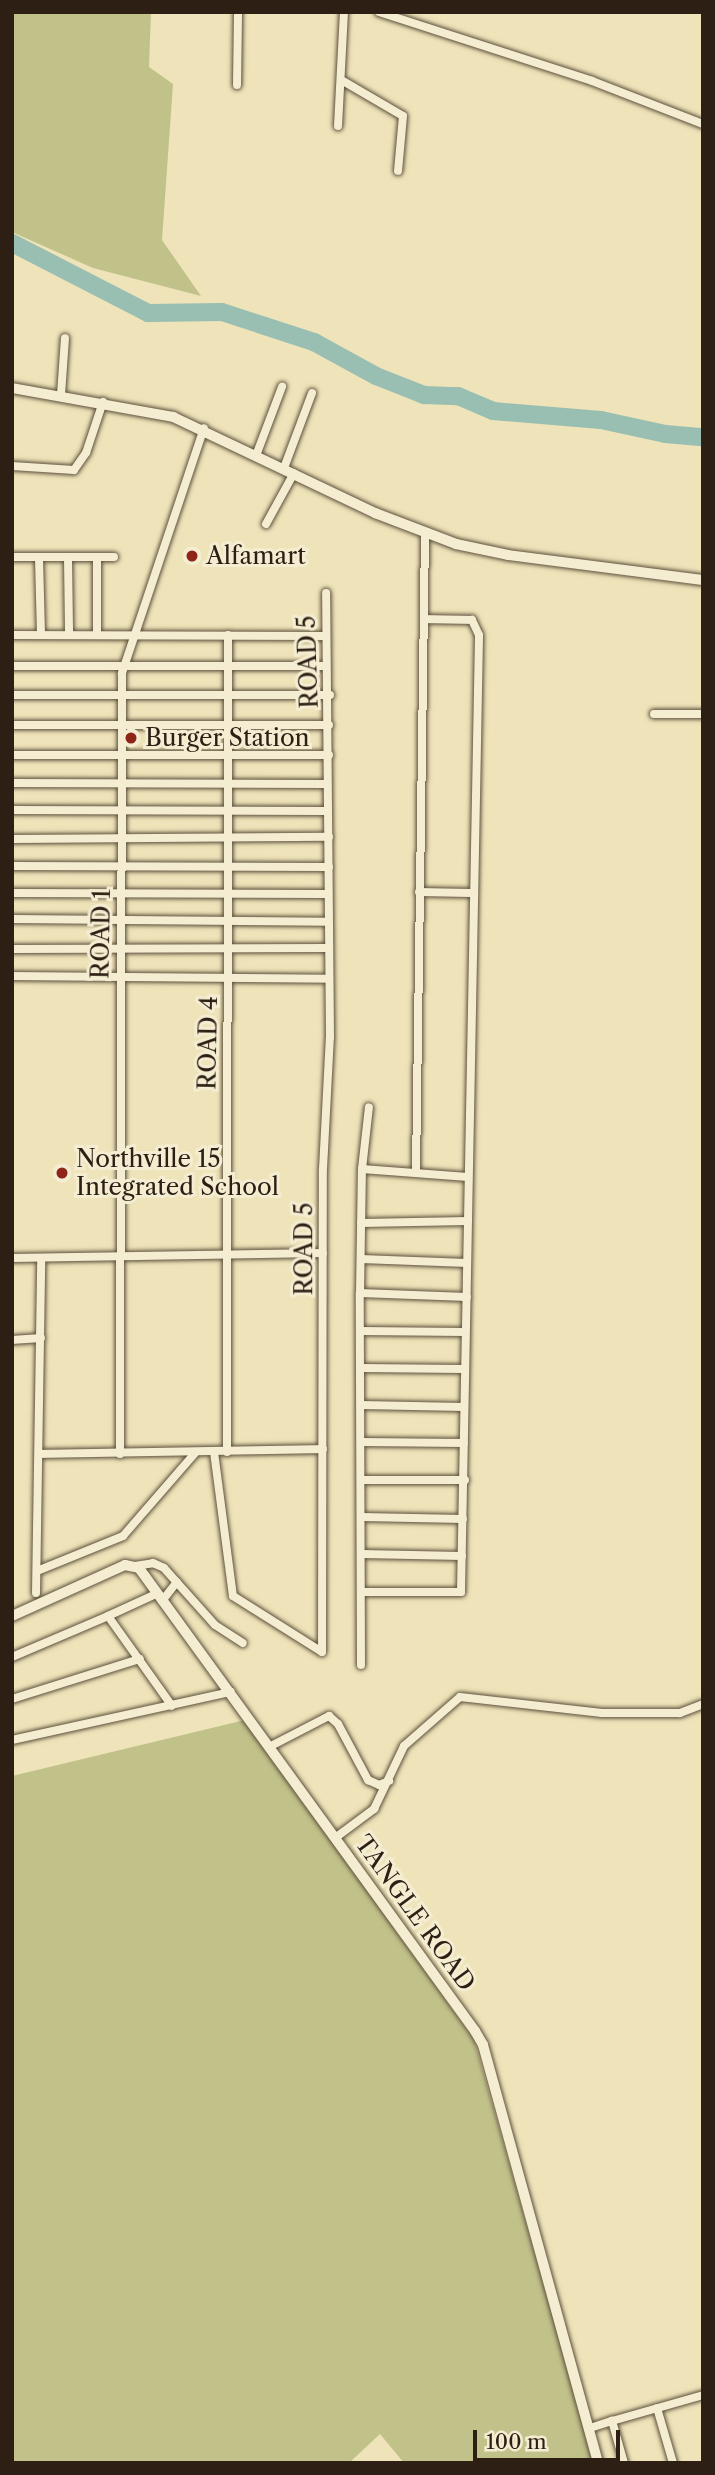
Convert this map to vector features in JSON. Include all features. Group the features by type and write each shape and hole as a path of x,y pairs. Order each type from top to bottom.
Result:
{"street":[{"path":"237,85 238,12"},
{"path":"338,126 343,81 344,12"},
{"path":"379,12 625,92 703,124"},
{"path":"343,81 403,116 398,171"},
{"path":"61,395 65,338"},
{"path":"12,387 157,412 204,428 425,533 509,555 703,580"},
{"path":"257,453 282,387"},
{"path":"266,524 289,470 312,393"},
{"path":"12,466 74,470 86,453 103,402"},
{"name":"ROAD 1","path":"120,1454 122,693 125,665 134,635 204,428"},
{"path":"416,1171 425,533"},
{"path":"12,557 114,557"},
{"path":"97,557 97,634"},
{"path":"39,558 41,634"},
{"path":"68,558 69,634"},
{"name":"ROAD 5","path":"214,1452 233,1596 320,1653 325,1646 324,1113 330,1037 327,784 330,695 326,666 326,593"},
{"path":"362,1592 461,1592 468,1177 477,935 471,892 478,824 477,626 472,620 424,619"},
{"path":"12,635 325,636"},
{"name":"ROAD 4","path":"227,1452 226,1253 230,950 226,726 228,635"},
{"path":"12,666 326,666"},
{"path":"12,695 330,695"},
{"path":"654,714 703,714"},
{"path":"12,724 329,725"},
{"path":"12,755 329,755"},
{"path":"12,783 327,784"},
{"path":"12,810 327,811"},
{"path":"12,839 329,837"},
{"path":"12,866 228,864 329,867"},
{"path":"419,892 471,892"},
{"path":"12,893 327,894"},
{"path":"12,919 121,923 328,922"},
{"path":"12,949 327,948"},
{"path":"12,976 228,981 328,979"},
{"path":"361,1665 363,1480 360,1223 362,1169 369,1107"},
{"path":"362,1169 468,1177"},
{"path":"360,1223 468,1221"},
{"path":"12,1258 323,1253"},
{"path":"36,1593 41,1259"},
{"path":"361,1259 467,1263"},
{"path":"360,1293 467,1297"},
{"path":"360,1331 465,1332"},
{"path":"12,1340 41,1338"},
{"path":"361,1368 464,1369"},
{"path":"361,1405 464,1407"},
{"path":"362,1442 464,1443"},
{"path":"39,1454 323,1449"},
{"path":"37,1571 123,1536 196,1452"},
{"path":"363,1480 464,1480"},
{"path":"362,1517 463,1519"},
{"path":"362,1555 461,1556"},
{"path":"12,1616 125,1565 159,1565 215,1625 243,1643"},
{"name":"TANGLE ROAD","path":"135,1566 231,1692 483,2045 598,2463"},
{"path":"12,1657 159,1597 177,1582"},
{"path":"108,1616 172,1706"},
{"path":"12,1699 140,1659"},
{"path":"12,1740 231,1692"},
{"path":"335,1838 374,1810 404,1746 460,1696 602,1713 680,1713 703,1704"},
{"path":"269,1747 329,1716 338,1724 368,1780 379,1786 389,1781"},
{"path":"590,2428 703,2395"},
{"path":"657,2408 673,2463"},
{"path":"612,2421 624,2463"}],"green space":[{"path":"12,12 151,12 149,67 173,84 162,240 201,296 93,268 12,232"},
{"path":"245,1720 474,2040 594,2463 404,2463 380,2434 349,2463 12,2463 12,1776"}],"waterway":[{"path":"12,243 148,313 222,312 314,342 376,376 424,395 458,396 493,411 601,420 665,434 703,437"}],"place":[{"name":"Alfamart","path":"192,556"},
{"name":"Burger Station","path":"131,738"},
{"name":"Northville 15 Integrated School","path":"62,1173"}]}
